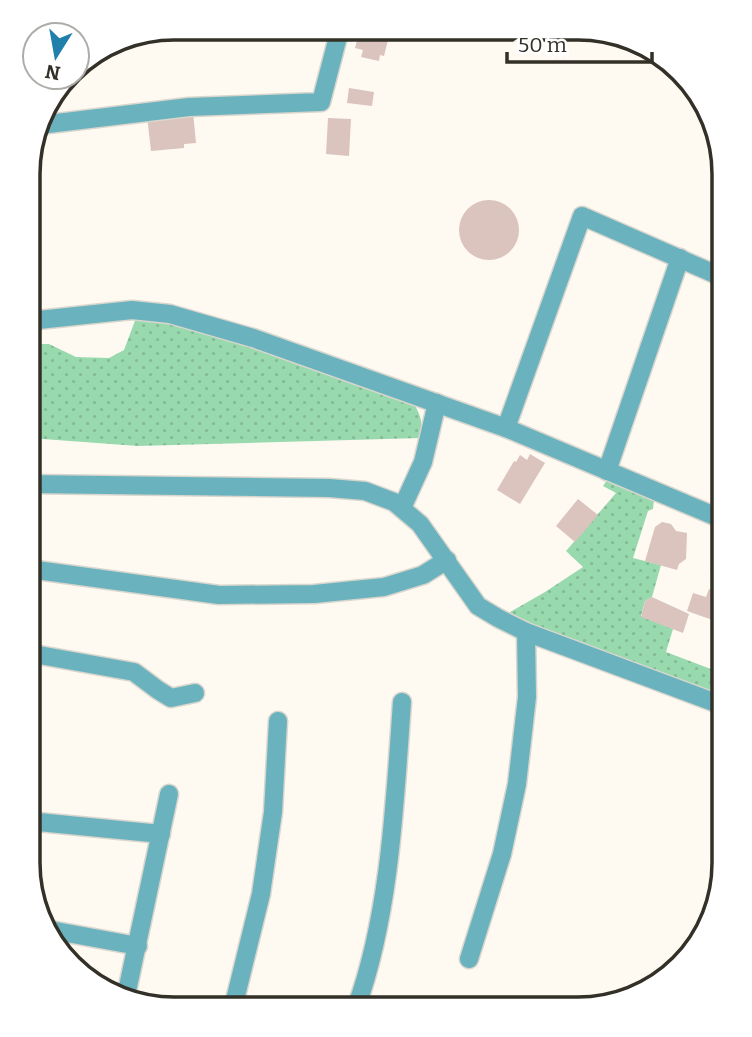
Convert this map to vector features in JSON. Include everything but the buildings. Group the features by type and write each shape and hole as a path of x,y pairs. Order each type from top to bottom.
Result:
{"street":[{"path":"50,124 190,107 321,102 337,40"},
{"path":"506,428 582,216 712,272"},
{"path":"607,471 680,258"},
{"path":"40,320 132,310 170,314 253,338 506,428 712,515"},
{"path":"402,508 423,462 437,403"},
{"path":"40,484 329,488 365,491 394,502 420,524 478,606 526,632 711,701"},
{"path":"40,571 219,595 314,594 384,587 423,575 447,560"},
{"path":"470,960 502,854 517,785 527,697 526,632"},
{"path":"40,655 134,672 171,698 195,693"},
{"path":"360,997 370,970 386,868 402,702"},
{"path":"236,997 261,894 273,812 278,721"},
{"path":"128,989 169,794"},
{"path":"40,822 161,834"},
{"path":"60,932 138,946"}],"green space":[{"path":"136,318 171,323 241,340 411,400 421,418 421,438 138,446 40,439 40,344 49,344 76,357 109,358 124,350"},
{"path":"607,480 654,499 653,509 648,511 633,558 661,565 652,597 645,601 641,616 673,629 666,652 711,669 711,695 505,615 583,567 566,551 616,493 603,486"}]}
